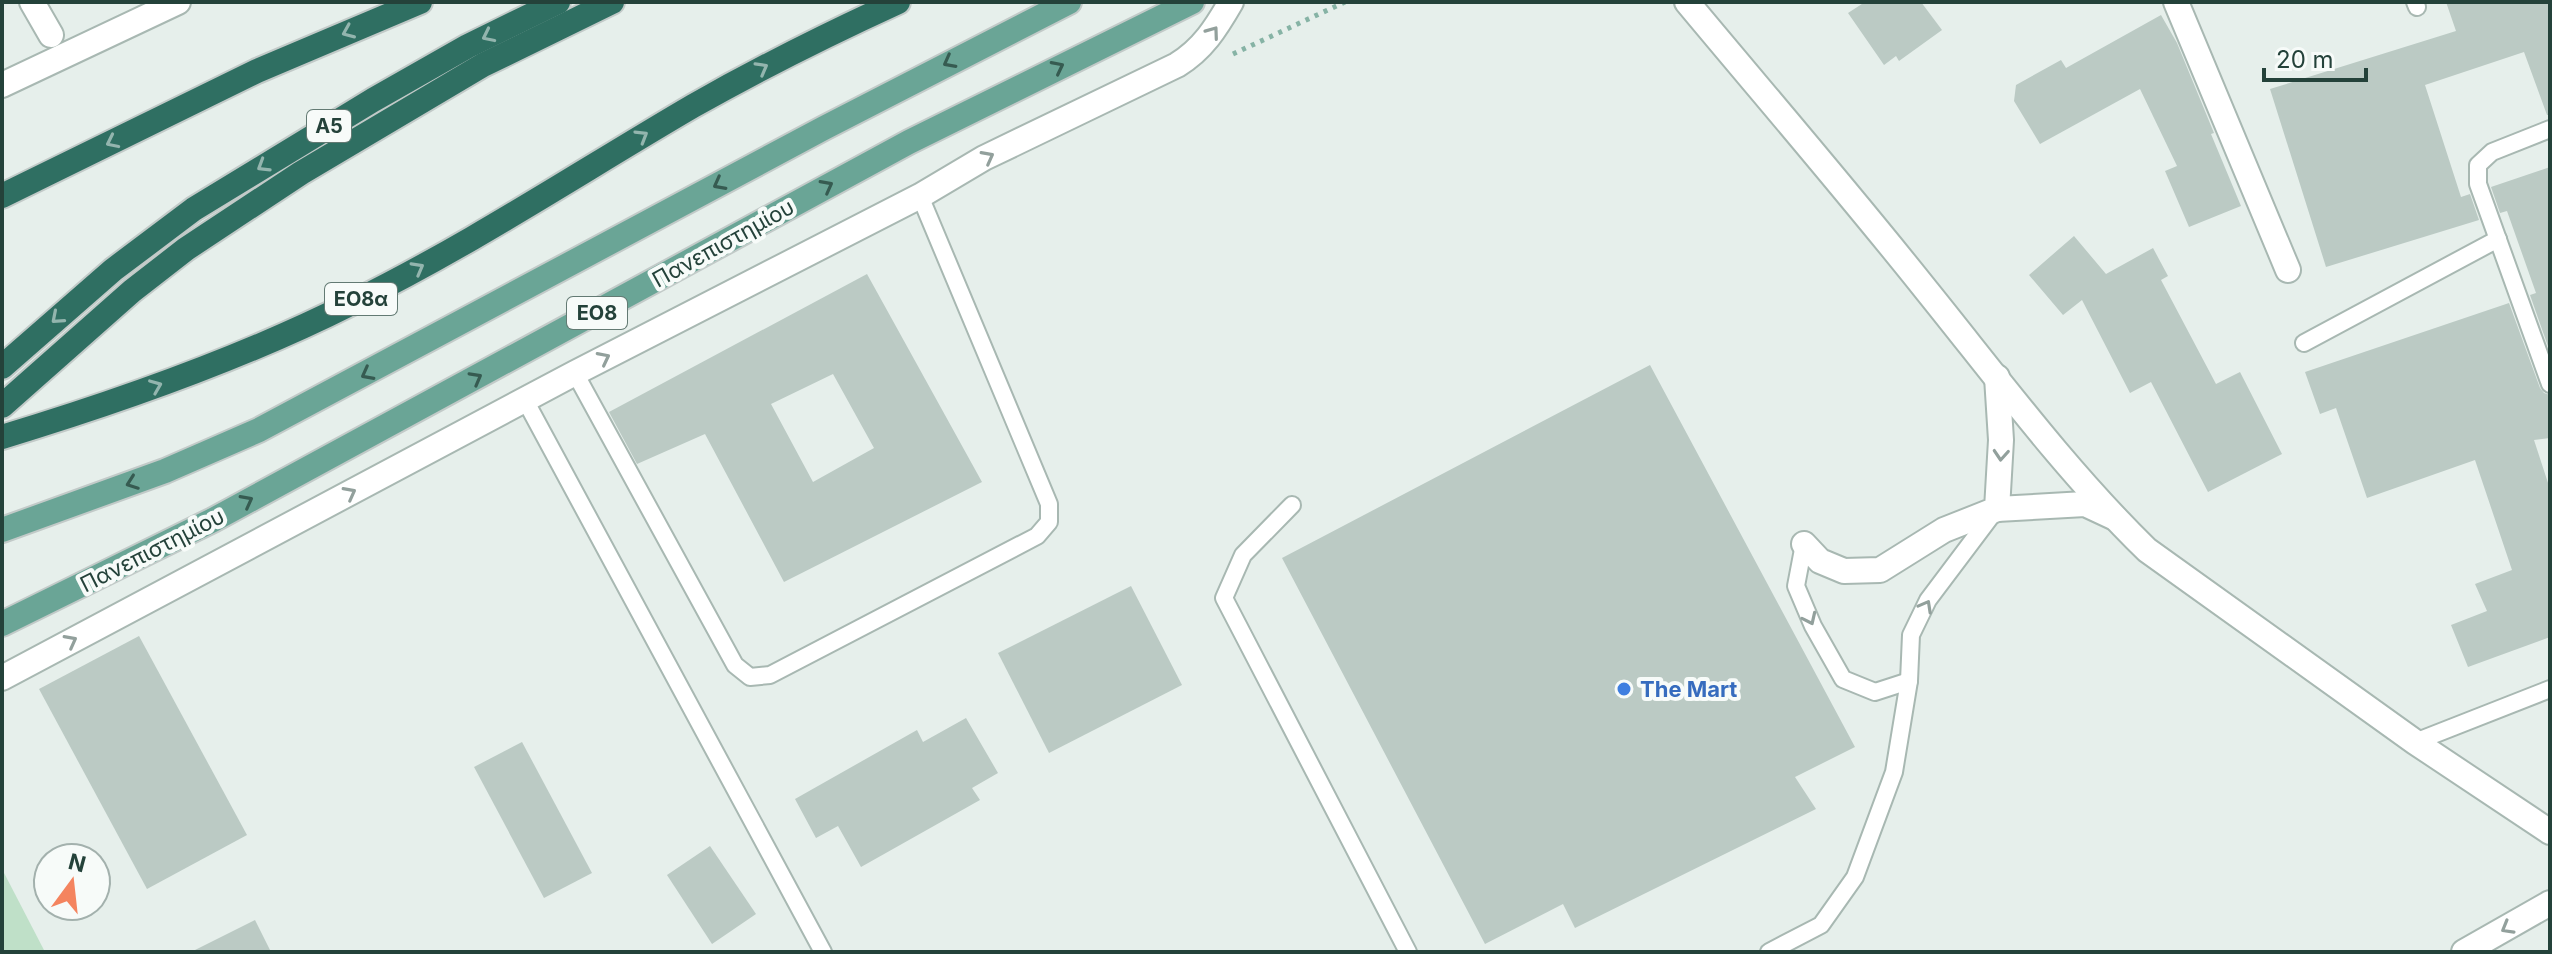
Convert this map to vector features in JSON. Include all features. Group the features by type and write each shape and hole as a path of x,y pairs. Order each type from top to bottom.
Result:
{"highway":[{"path":"2,196 257,71 420,2"},
{"name":"Α5","path":"2,367 113,270 194,209 468,46 558,2"},
{"name":"Α5","path":"2,406 132,291 186,249 301,173 483,65 612,2"},
{"name":"ΕΟ8α","path":"2,437 128,397 353,303 467,241 694,106 801,47 898,2"}],"main road":[{"name":"ΕΟ8","path":"2,530 165,471 259,430 824,128 1069,2"},
{"name":"Πανεπιστημίου","path":"2,624 213,520 895,150 1192,2"}],"street":[{"path":"32,2 51,35"},
{"path":"2,85 178,2"},
{"path":"2,678 575,373 920,196 984,158 1194,54 1217,27 1231,2"},
{"path":"1687,2 2115,518 2147,550 2415,742 2550,832"},
{"path":"2176,2 2288,270"},
{"path":"1997,377 2001,440 1997,509"},
{"path":"1804,544 1820,561 1844,571 1880,570 1944,530 1997,509 2085,504 2115,518"},
{"path":"2464,952 2550,903"}],"lane":[{"path":"2550,129 2492,152 2478,165 2478,184 2550,384"},
{"path":"575,373 735,665 750,677 770,675 1037,536 1049,522 1049,504 920,196"},
{"path":"2304,343 2498,239"},
{"path":"525,400 823,952"},
{"path":"1292,505 1243,555 1224,598 1408,952"},
{"path":"1769,952 1821,925 1855,877 1894,772 1909,681 1911,635 1928,600 1997,509"},
{"path":"1804,544 1796,586 1813,626 1843,679 1875,692 1909,681"},
{"path":"2415,742 2550,689"}],"green space":[{"path":"2,869 45,952 2,952"}],"building":[{"path":"1865,2 1921,2 1942,30 1899,61 1896,56 1884,65 1848,13"},
{"path":"2446,2 2550,2 2550,115 2547,115 2524,52 2425,85 2461,197 2470,194 2479,220 2326,267 2270,89 2456,31"},
{"path":"2161,15 2177,43 2241,206 2189,227 2165,171 2177,166 2140,89 2040,144 2014,101 2016,85 2061,60 2066,68"},
{"path":"2550,167 2550,352 2530,295 2536,293 2507,211 2500,213 2491,187"},
{"path":"2074,236 2106,274 2153,248 2168,276 2161,280 2216,384 2240,372 2282,454 2208,492 2151,382 2130,393 2082,300 2063,315 2029,275"},
{"path":"867,274 982,482 784,582 705,434 637,464 609,412","holes":["833,374 874,448 813,482 771,404"]},
{"path":"2509,303 2540,388 2550,395 2550,438 2534,440 2550,489 2550,637 2468,667 2451,625 2487,611 2475,584 2512,570 2475,460 2367,498 2336,408 2320,414 2305,372"},
{"path":"1650,365 1855,747 1795,777 1816,809 1575,928 1563,904 1485,944 1282,558"},
{"path":"1131,586 1182,685 1049,753 998,653"},
{"path":"139,636 247,835 147,889 39,689"},
{"path":"966,718 998,773 972,788 980,800 861,867 838,826 816,838 795,799 917,730 923,742"},
{"path":"522,742 592,873 544,898 474,767"},
{"path":"710,846 756,914 712,944 667,875"},
{"path":"255,920 271,952 191,952"}],"place":[{"name":"The Mart","path":"1624,689"}]}
